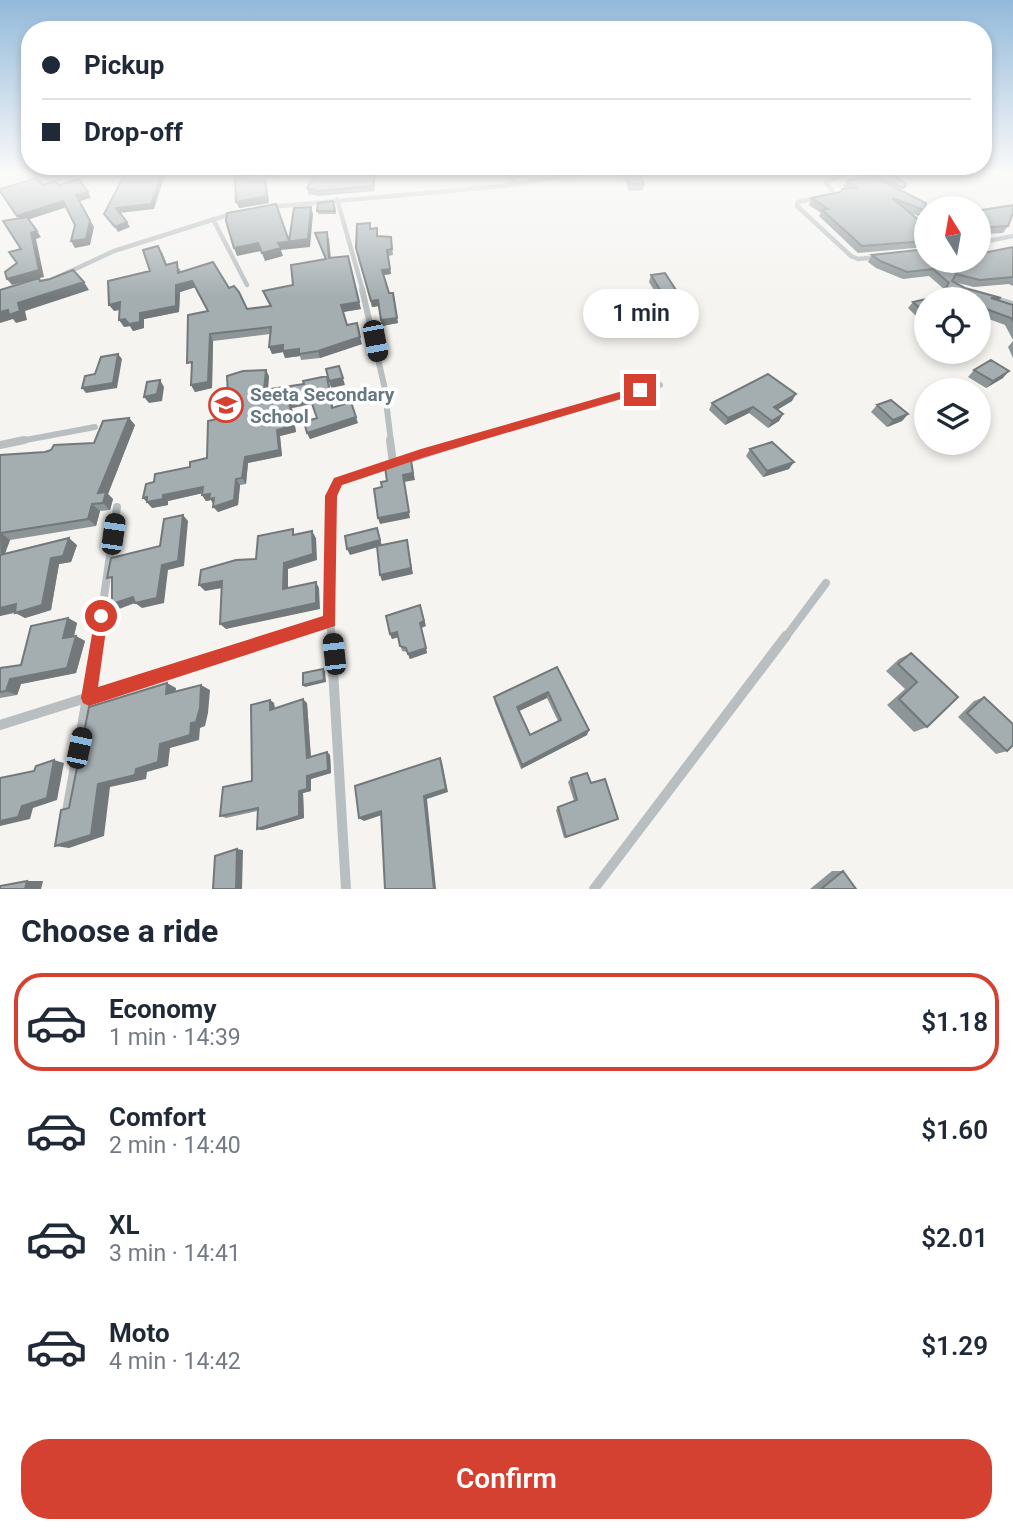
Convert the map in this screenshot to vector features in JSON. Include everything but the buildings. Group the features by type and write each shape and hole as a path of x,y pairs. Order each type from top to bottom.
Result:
{"street":[{"path":"48,280 114,251 233,213"},
{"path":"341,213 371,319 384,385 393,463"},
{"path":"805,213 855,258 888,256"},
{"path":"213,219 247,285"},
{"path":"991,240 1013,236"},
{"path":"991,297 1013,304"},
{"path":"346,889 337,802 334,654 330,621 331,490 344,478 660,384"},
{"path":"0,445 95,427"},
{"path":"64,828 89,698 117,507"},
{"path":"594,889 826,583"},
{"path":"0,724 330,621"}],"place":[{"name":"Seeta Secondary School","path":"226,405"}],"route":[{"path":"101,616 89,698 330,621 331,490 338,481 421,453 640,390"}]}
